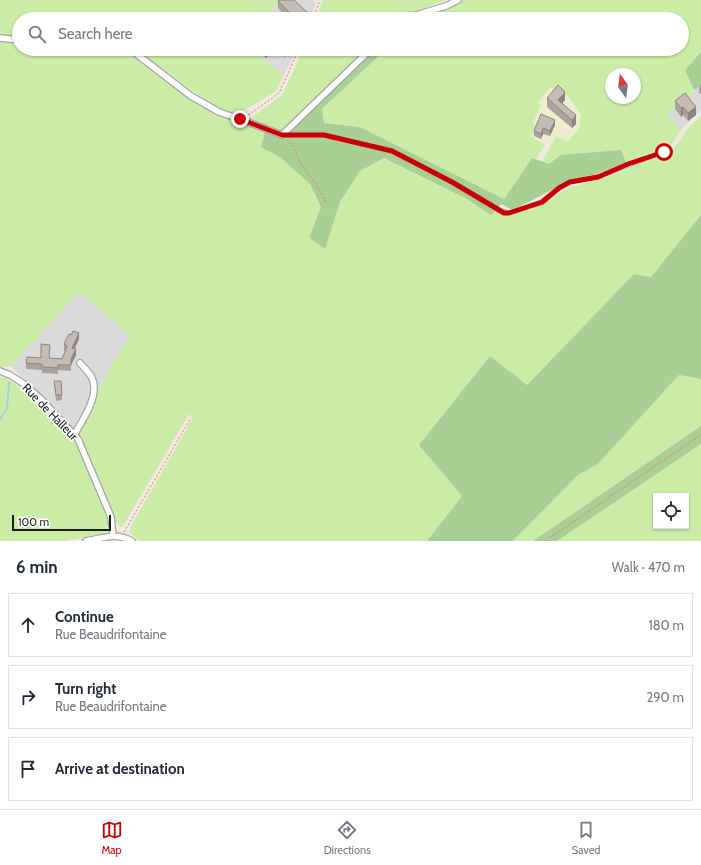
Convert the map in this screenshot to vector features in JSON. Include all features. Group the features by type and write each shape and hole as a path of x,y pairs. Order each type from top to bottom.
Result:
{"street":[{"path":"426,12 446,6 458,0"},
{"path":"0,38 12,39"},
{"path":"139,56 191,96 219,112 282,135 364,56"},
{"path":"74,435 87,412 95,391 92,377 80,363"},
{"name":"Rue de Halleur","path":"0,371 10,375 24,384 42,400 78,438 111,517 113,536"},
{"path":"86,541 113,536 122,536 132,541"}],"lane":[{"path":"282,135 324,135 392,151 452,182 500,210 509,213 542,202 559,188 570,182 598,177 669,150"}],"path":[{"path":"316,12 320,0"},
{"path":"240,119 257,110 279,93 295,56"},
{"path":"282,135 292,144 302,164 326,202"},
{"path":"122,536 191,418"},
{"path":"545,541 701,436"}],"shaded area":[{"path":"282,0 313,0 316,3 313,12 269,12"},
{"path":"261,56 294,56 284,75"},
{"path":"701,86 701,110 681,130 667,115 687,99 694,90"},
{"path":"79,292 131,336 112,363 78,434 11,366"}],"green space":[{"path":"0,0 282,0 269,12 12,12 12,36 0,35"},
{"path":"323,0 446,0 416,12 319,12"},
{"path":"464,0 701,0 701,52 685,70 694,90 687,99 667,115 681,130 670,147 626,162 621,150 549,164 542,162 556,136 567,142 579,129 581,115 569,97 550,87 538,103 541,105 533,123 537,126 532,137 545,145 536,159 532,158 504,199 360,127 324,123 322,109 379,56 689,56 689,12 432,12"},
{"path":"0,40 12,41 12,56 134,56 200,106 215,113 249,124 265,132 261,147 281,158 310,184 321,207 309,238 324,249 340,202 360,171 384,158 467,199 491,214 495,210 505,216 534,209 568,188 611,176 636,165 668,154 701,115 701,215 651,277 634,274 527,385 490,357 462,496 427,541 140,541 130,533 131,526 193,418 189,414 122,528 115,522 78,434 112,363 131,336 79,292 11,366 0,367"},
{"path":"701,52 701,86 694,90 685,70"},
{"path":"145,56 261,56 284,75 275,92 238,114 216,108"},
{"path":"299,56 361,56 282,132 251,118 282,95 298,61"},
{"path":"369,56 379,56 322,109 324,123 360,127 504,199 532,158 549,164 561,155 621,150 626,162 597,174 571,180 513,210 501,204 491,215 467,199 384,158 360,171 340,202 325,249 309,238 321,207 310,184 281,158 261,147 265,132 281,138"},
{"path":"550,87 569,97 581,115 579,129 567,142 556,136 545,145 532,137 537,126 533,123 541,105 538,103"},
{"path":"701,215 701,379 679,375 598,464 578,475 513,541 427,541 462,496 419,445 490,356 527,385 634,274 651,277"},
{"path":"679,375 701,379 701,426 533,541 513,541 578,475 598,464"},
{"path":"0,377 6,378 34,397 77,444 109,520 105,533 65,541 0,541"},
{"path":"701,426 701,444 557,541 533,541"},
{"path":"701,444 701,541 557,541"}],"building":[{"path":"294,0 307,12 289,12 278,1"},
{"path":"558,85 565,92 558,100 576,115 572,120 547,98"},
{"path":"685,93 696,107 688,113 675,101"},
{"path":"541,114 555,120 550,131 543,128 541,134 534,131"},
{"path":"73,331 79,333 72,348 76,349 71,359 71,365 58,365 58,368 42,367 42,364 26,363 27,357 41,358 41,344 50,345 49,358 62,359 67,346 64,344 69,334 71,335"},
{"path":"54,381 61,381 62,395 56,395"}],"waterway":[{"path":"0,419 7,409 9,383"}],"route":[{"path":"240,119 282,135 324,135 392,151 452,182 504,213 532,207 542,202 559,188 570,182 598,177 628,164 664,152"}]}
